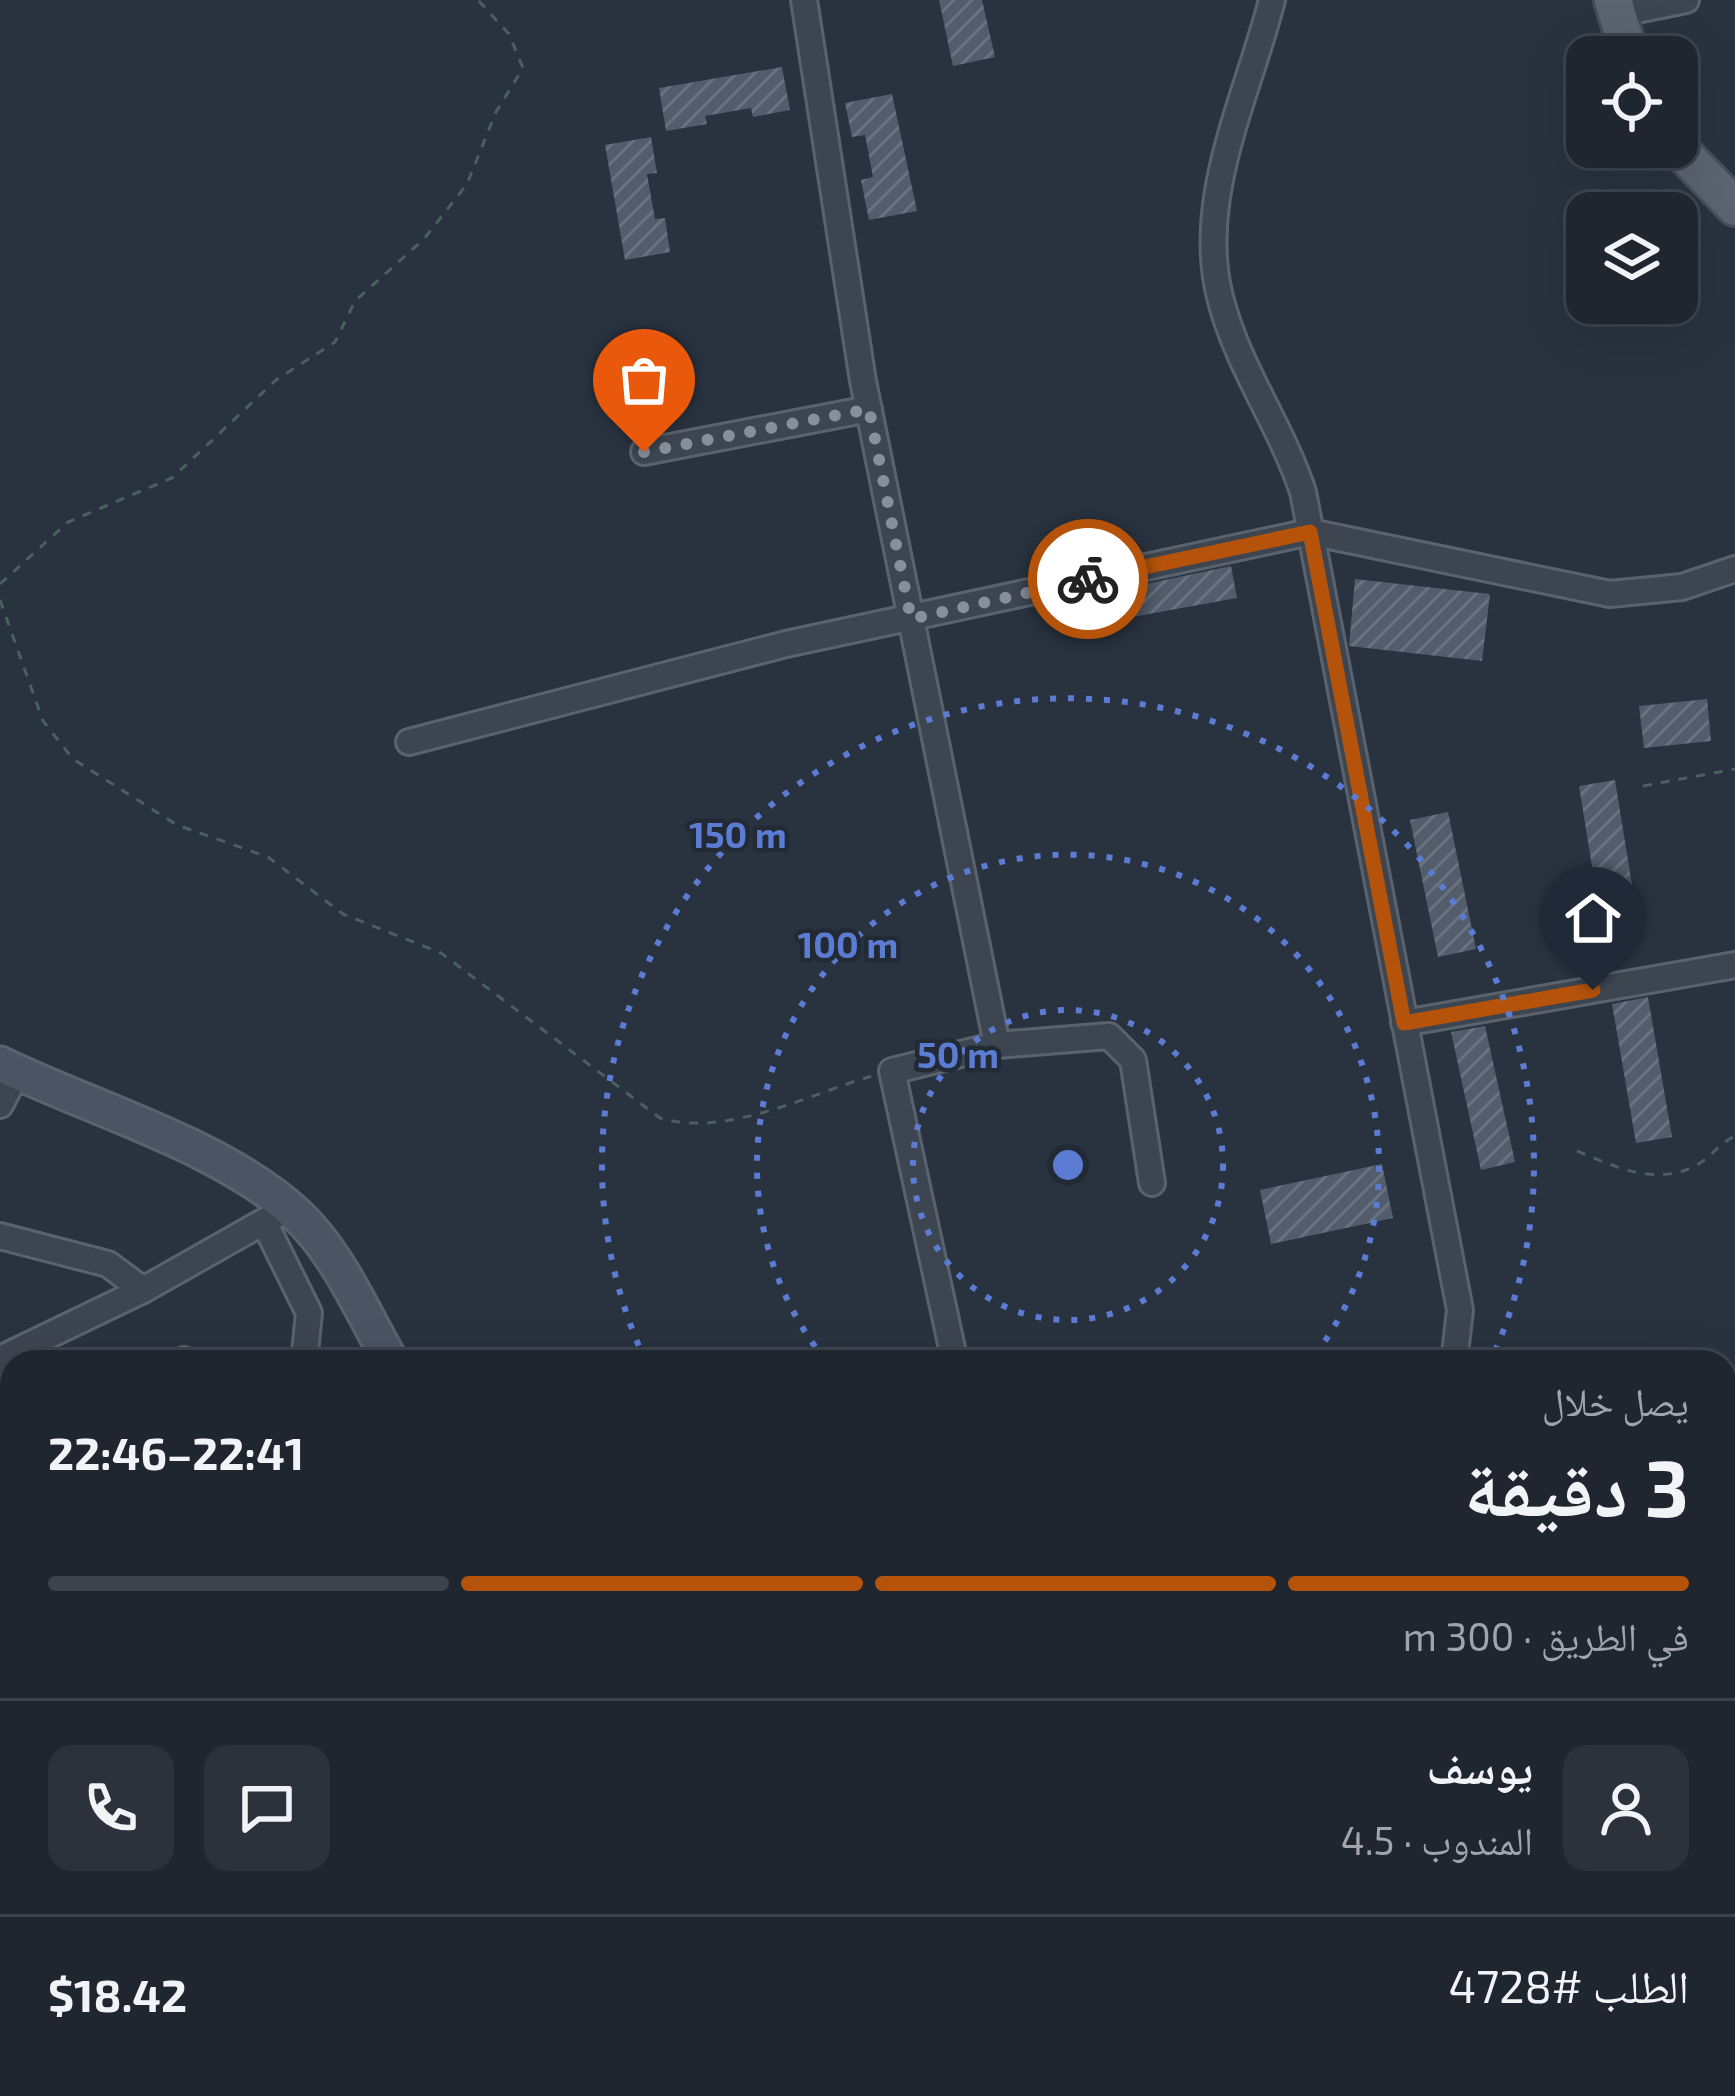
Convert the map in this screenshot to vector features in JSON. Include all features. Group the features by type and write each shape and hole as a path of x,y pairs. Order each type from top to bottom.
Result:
{"main road":[{"path":"1615,7 1624,36"},
{"path":"1697,168 1735,207"}],"street":[{"path":"804,0 869,409 997,1045"},
{"path":"1615,7 1686,0"},
{"path":"1269,4 1232,136 1211,236 1220,298 1237,346 1288,445 1310,532 1460,1310 1455,1350"},
{"path":"644,452 869,409"},
{"path":"409,742 786,644 1310,532 1610,594 1682,587 1735,569"},
{"path":"1404,1023 1735,965"},
{"path":"953,1350 892,1071 997,1045 1102,1033 1117,1041 1132,1060 1152,1183"},
{"path":"0,1105 9,1068 184,1147 277,1216 313,1234 384,1350"},
{"path":"29,1350 277,1216"},
{"path":"277,1216 309,1313 305,1350"},
{"path":"0,1236 108,1264 143,1290"}],"path":[{"path":"0,584 68,522 172,478 276,380 335,342 355,302 448,210 467,184 496,112 523,68 509,34 478,0"},
{"path":"0,600 43,721 73,759 177,825 268,856 343,914 442,953 660,1118 685,1123 718,1119 892,1071"},
{"path":"1643,787 1735,769"},
{"path":"1577,1151 1638,1175 1667,1174 1695,1166 1735,1136"}],"building":[{"path":"939,0 982,0 995,57 953,66"},
{"path":"782,67 790,110 753,117 751,108 705,116 707,124 666,131 659,88"},
{"path":"892,94 917,211 869,220 861,180 873,177 865,135 852,137 845,103"},
{"path":"651,137 657,173 647,174 655,219 665,218 670,252 625,260 605,145"},
{"path":"1231,566 1237,598 1099,623 1094,595"},
{"path":"1355,579 1490,594 1482,661 1349,646"},
{"path":"1707,699 1711,741 1644,748 1639,706"},
{"path":"1615,780 1638,922 1602,928 1579,786"},
{"path":"1448,812 1476,949 1438,957 1410,820"},
{"path":"1648,997 1672,1137 1636,1143 1612,1004"},
{"path":"1485,1026 1515,1162 1481,1170 1451,1032"},
{"path":"1382,1164 1393,1218 1271,1244 1260,1190"}],"way so far":[{"path":"644,452 869,409 911,619 1088,579"}],"route":[{"path":"1088,579 1310,532 1404,1023 1593,990"}]}
